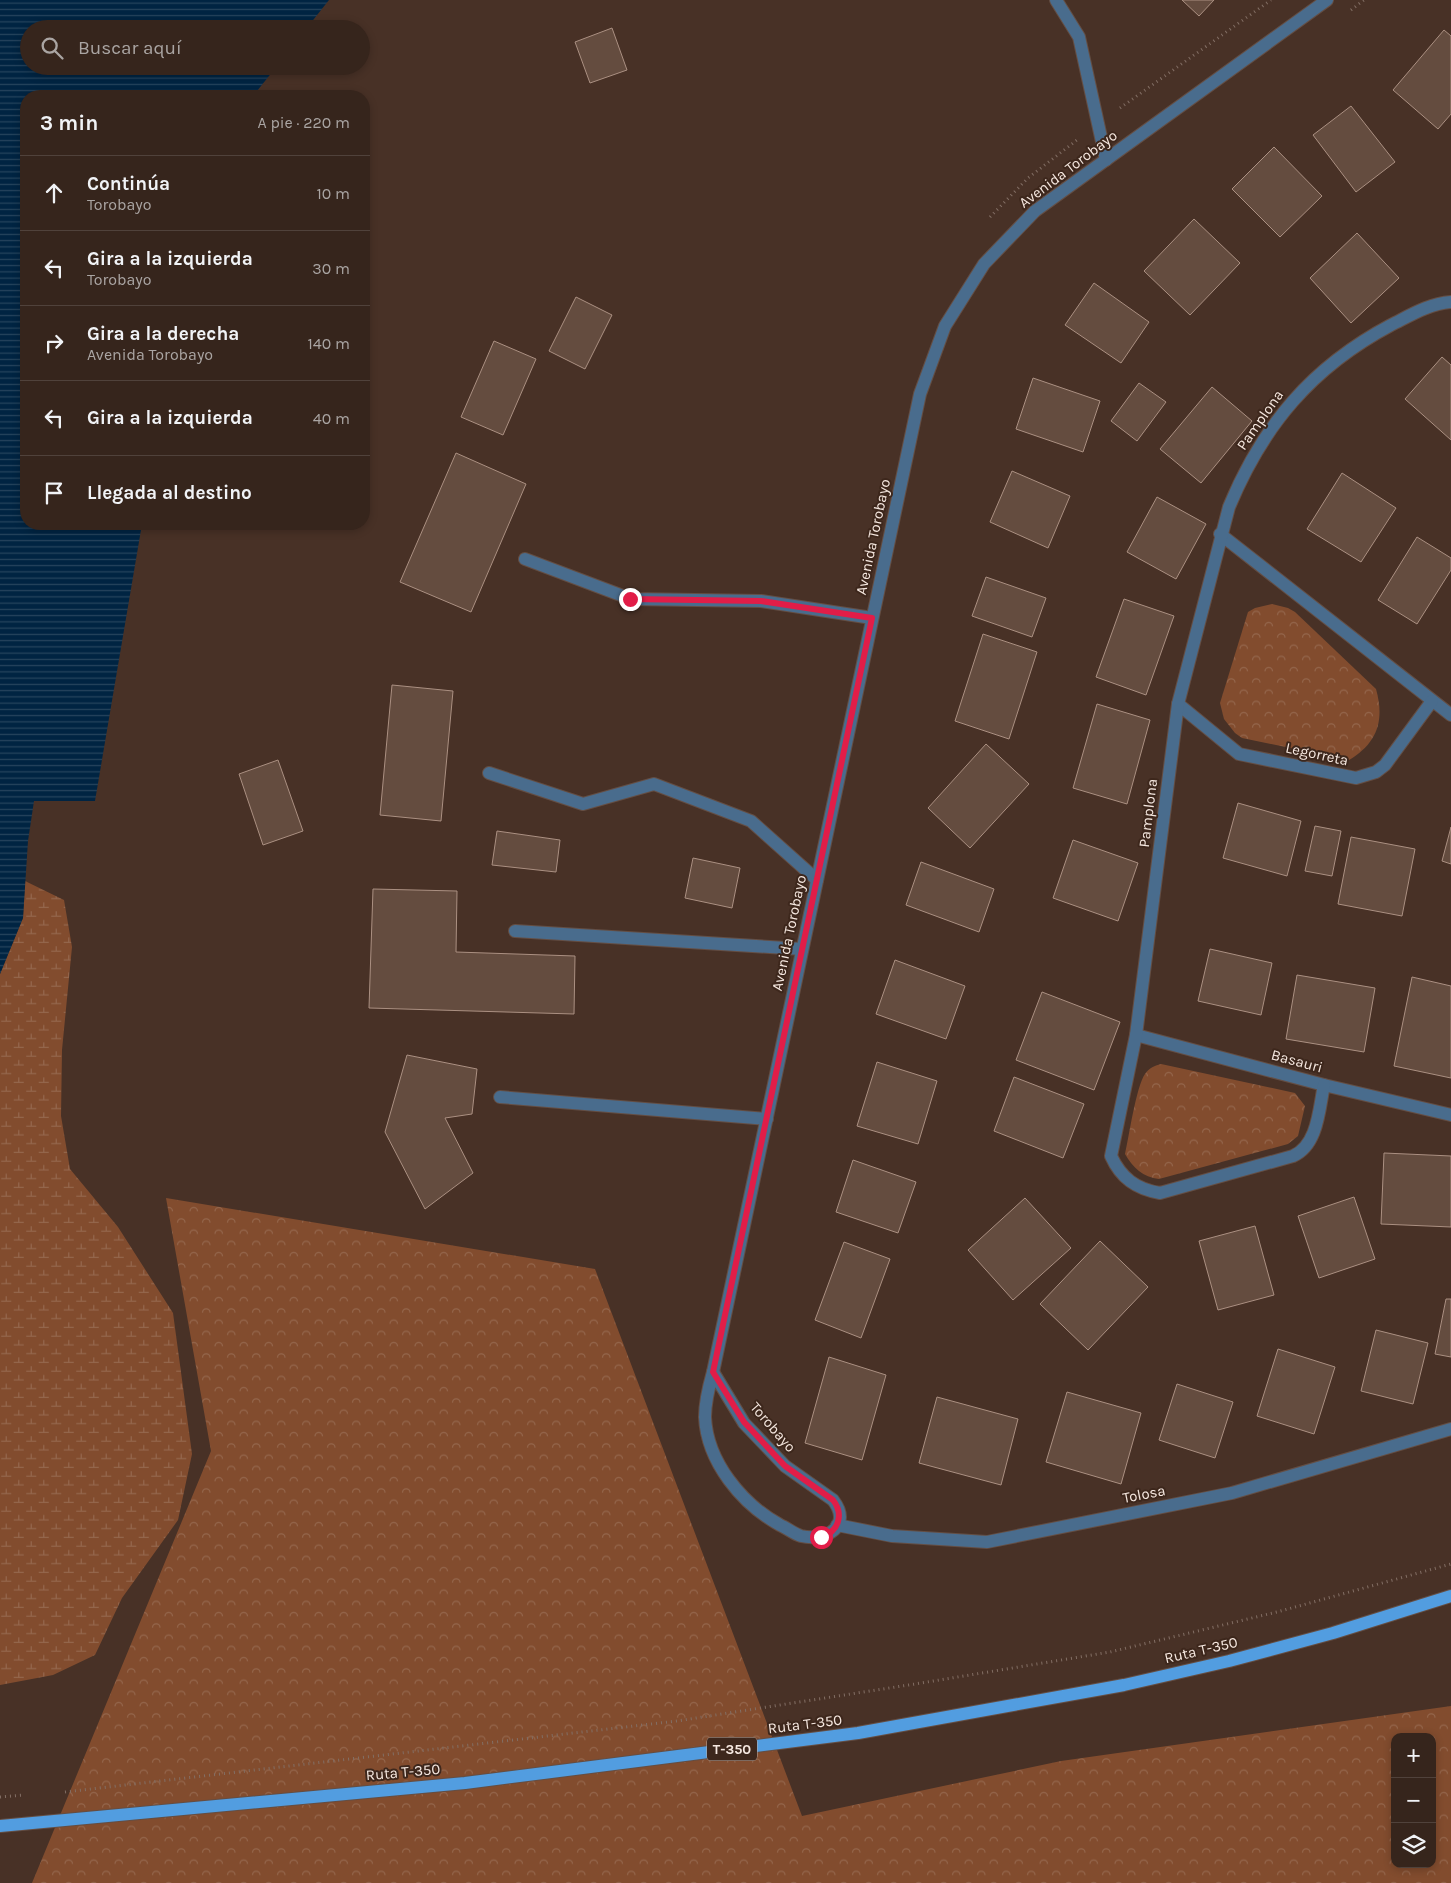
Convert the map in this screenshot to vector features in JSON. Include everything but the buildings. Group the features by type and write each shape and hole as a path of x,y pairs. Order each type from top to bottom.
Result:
{"main road":[{"name":"Ruta T-350","path":"0,1826 465,1783 858,1733 1124,1685 1229,1661 1333,1633 1451,1596"}],"street":[{"path":"1056,0 1079,37 1106,160"},
{"name":"Avenida Torobayo","path":"713,1372 920,394 945,326 984,264 1035,211 1327,0"},
{"name":"Pamplona","path":"1324,1085 1312,1136 1305,1149 1300,1153 1160,1193 1147,1191 1125,1178 1111,1156 1136,1035 1178,704 1220,534 1229,507 1240,480 1258,446 1280,414 1307,385 1336,360 1368,338 1419,310 1438,303 1451,302"},
{"path":"1220,534 1451,715"},
{"path":"525,559 630,599 761,601 872,618"},
{"name":"Legorreta","path":"1178,704 1239,754 1356,778 1372,774 1385,765 1432,701"},
{"path":"489,773 583,804 654,784 751,822 817,880"},
{"path":"515,931 802,949"},
{"name":"Basauri","path":"1136,1035 1324,1085 1451,1115"},
{"path":"500,1097 767,1119"},
{"path":"713,1372 707,1393 705,1416 708,1438 716,1459 737,1489 762,1515 800,1536 821,1537 830,1533 837,1525"},
{"name":"Torobayo","path":"713,1372 744,1422 785,1466 833,1500 838,1509 839,1520 837,1525"},
{"name":"Tolosa","path":"837,1525 892,1536 987,1542 1232,1493 1451,1428"}],"path":[{"path":"1348,11 1364,0"},
{"path":"61,1792 677,1721 915,1684 1110,1652 1276,1612 1451,1564"},
{"path":"0,1797 26,1795"}],"green space":[{"path":"1272,604 1295,612 1376,689 1380,711 1376,730 1366,746 1349,760 1242,738 1235,733 1224,719 1220,703 1248,612 1255,608"},
{"path":"25,881 64,900 72,947 62,1050 61,1116 70,1169 118,1227 173,1313 192,1454 178,1520 122,1598 95,1655 53,1675 0,1685 0,974 23,918"},
{"path":"1161,1064 1295,1093 1305,1106 1298,1136 1288,1144 1159,1179 1143,1174 1131,1164 1125,1154 1142,1080 1148,1070"},
{"path":"166,1198 595,1269 802,1816 1061,1761 1451,1706 1451,1883 32,1883 211,1451"}],"water":[{"path":"0,0 329,0 313,20 20,20 20,75 270,75 258,90 20,90 20,530 141,530 95,801 34,801 28,841 23,918 0,974"}],"route":[{"path":"630,599 761,601 872,618 713,1372 744,1422 785,1466 836,1504 839,1514 837,1525 826,1536 821,1537"}]}
